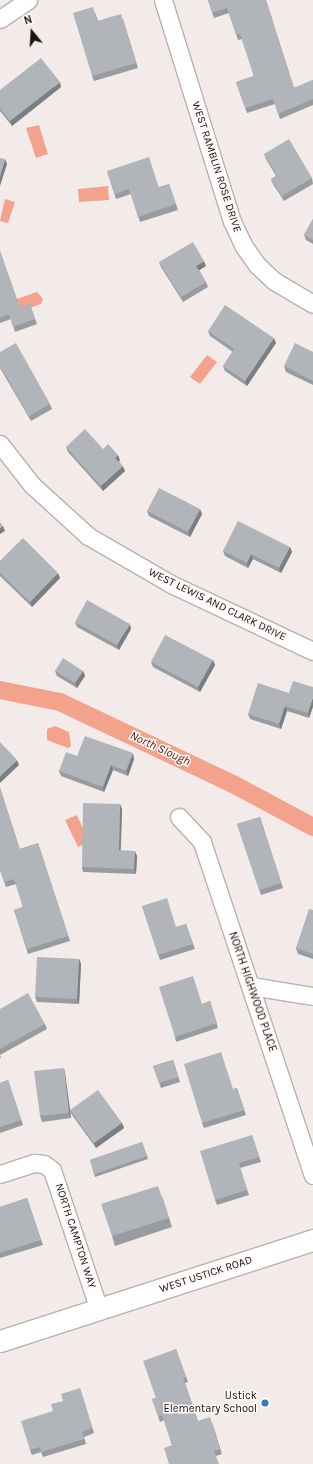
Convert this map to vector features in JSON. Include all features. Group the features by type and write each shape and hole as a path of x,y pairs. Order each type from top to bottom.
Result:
{"main road":[{"name":"WEST USTICK ROAD","path":"0,1341 313,1240"}],"street":[{"path":"0,19 28,0"},
{"name":"WEST RAMBLIN ROSE DRIVE","path":"162,0 232,221 243,245 257,265 274,281 313,304"},
{"name":"WEST LEWIS AND CLARK DRIVE","path":"0,444 32,485 88,536 171,584 313,651"},
{"name":"NORTH HIGHWOOD PLACE","path":"179,817 202,842 313,1174"},
{"path":"251,986 313,996"},
{"name":"NORTH CAMPTON WAY","path":"0,1174 34,1163 44,1164 52,1170 99,1310"}],"shaded area":[{"path":"39,125 48,154 36,158 26,128"},
{"path":"108,186 109,200 79,202 78,189"},
{"path":"5,199 15,202 8,223 0,221"},
{"path":"37,292 43,299 41,304 18,312 14,300"},
{"path":"207,355 217,362 200,384 190,377"},
{"path":"55,726 69,732 71,746 68,748 47,740 47,729"},
{"path":"77,815 89,842 78,847 65,820"}],"building":[{"path":"208,0 266,0 294,88 313,80 313,99 278,114 273,99 245,108 236,82 254,76 240,34 236,35 227,8 212,13"},
{"path":"93,7 97,21 121,14 136,63 92,76 73,13"},
{"path":"41,58 60,82 10,121 0,108 0,90"},
{"path":"289,139 312,178 282,196 271,179 277,176 264,154"},
{"path":"149,157 159,188 169,184 176,204 138,217 129,189 115,194 107,171"},
{"path":"0,158 5,159 0,176"},
{"path":"313,219 313,240 304,235"},
{"path":"193,242 204,261 196,266 206,282 181,297 159,262"},
{"path":"0,251 20,308 30,304 35,319 13,327 9,314 0,318"},
{"path":"225,305 274,338 245,381 223,366 234,349 208,331"},
{"path":"16,343 50,404 29,416 0,366 0,352"},
{"path":"295,343 313,352 313,381 284,366"},
{"path":"85,429 103,449 108,444 118,455 115,458 123,466 101,486 66,447"},
{"path":"159,488 200,509 188,532 147,511"},
{"path":"238,521 290,547 279,568 251,554 247,563 223,551"},
{"path":"23,538 58,573 30,602 0,573 0,561"},
{"path":"87,600 130,624 117,645 75,622"},
{"path":"165,635 213,660 198,687 151,662"},
{"path":"63,658 83,671 75,683 55,671"},
{"path":"293,681 313,687 313,697 308,713 285,706 279,724 248,714 258,683 289,693"},
{"path":"85,736 133,753 126,771 111,765 103,787 59,771 66,752 77,756"},
{"path":"0,742 17,760 0,776"},
{"path":"0,787 20,849 38,843 68,936 27,949 14,910 23,907 14,879 4,882 0,870"},
{"path":"83,803 120,804 119,850 135,851 134,869 82,867"},
{"path":"260,817 281,883 259,890 237,824"},
{"path":"167,898 176,927 186,924 193,944 158,955 142,906"},
{"path":"309,909 313,910 313,954 296,948"},
{"path":"37,957 79,959 77,999 35,997"},
{"path":"193,976 202,1004 210,1001 217,1023 175,1037 159,987"},
{"path":"28,993 45,1024 0,1049 0,1009"},
{"path":"221,1052 233,1089 237,1088 244,1110 202,1123 184,1064"},
{"path":"173,1060 178,1077 159,1083 153,1066"},
{"path":"64,1068 69,1113 40,1116 34,1071"},
{"path":"8,1080 21,1120 0,1127 0,1083"},
{"path":"98,1090 122,1123 94,1143 70,1110"},
{"path":"252,1135 259,1157 239,1163 247,1190 215,1200 200,1151"},
{"path":"142,1142 147,1156 95,1174 90,1160"},
{"path":"158,1186 169,1218 112,1236 101,1204"},
{"path":"27,1198 41,1240 0,1253 0,1207"},
{"path":"176,1349 186,1377 183,1378 198,1421 210,1417 220,1449 214,1451 219,1464 169,1464 164,1448 172,1445 162,1415 159,1417 152,1399 156,1398 143,1361"},
{"path":"80,1388 92,1428 82,1432 84,1439 41,1452 40,1447 30,1450 21,1421 53,1411 51,1404 63,1401 61,1394"}],"waterway":[{"name":"North Slough","path":"0,690 60,702 233,784 313,827"}],"place":[{"name":"Ustick Elementary School","path":"265,1403"}]}
